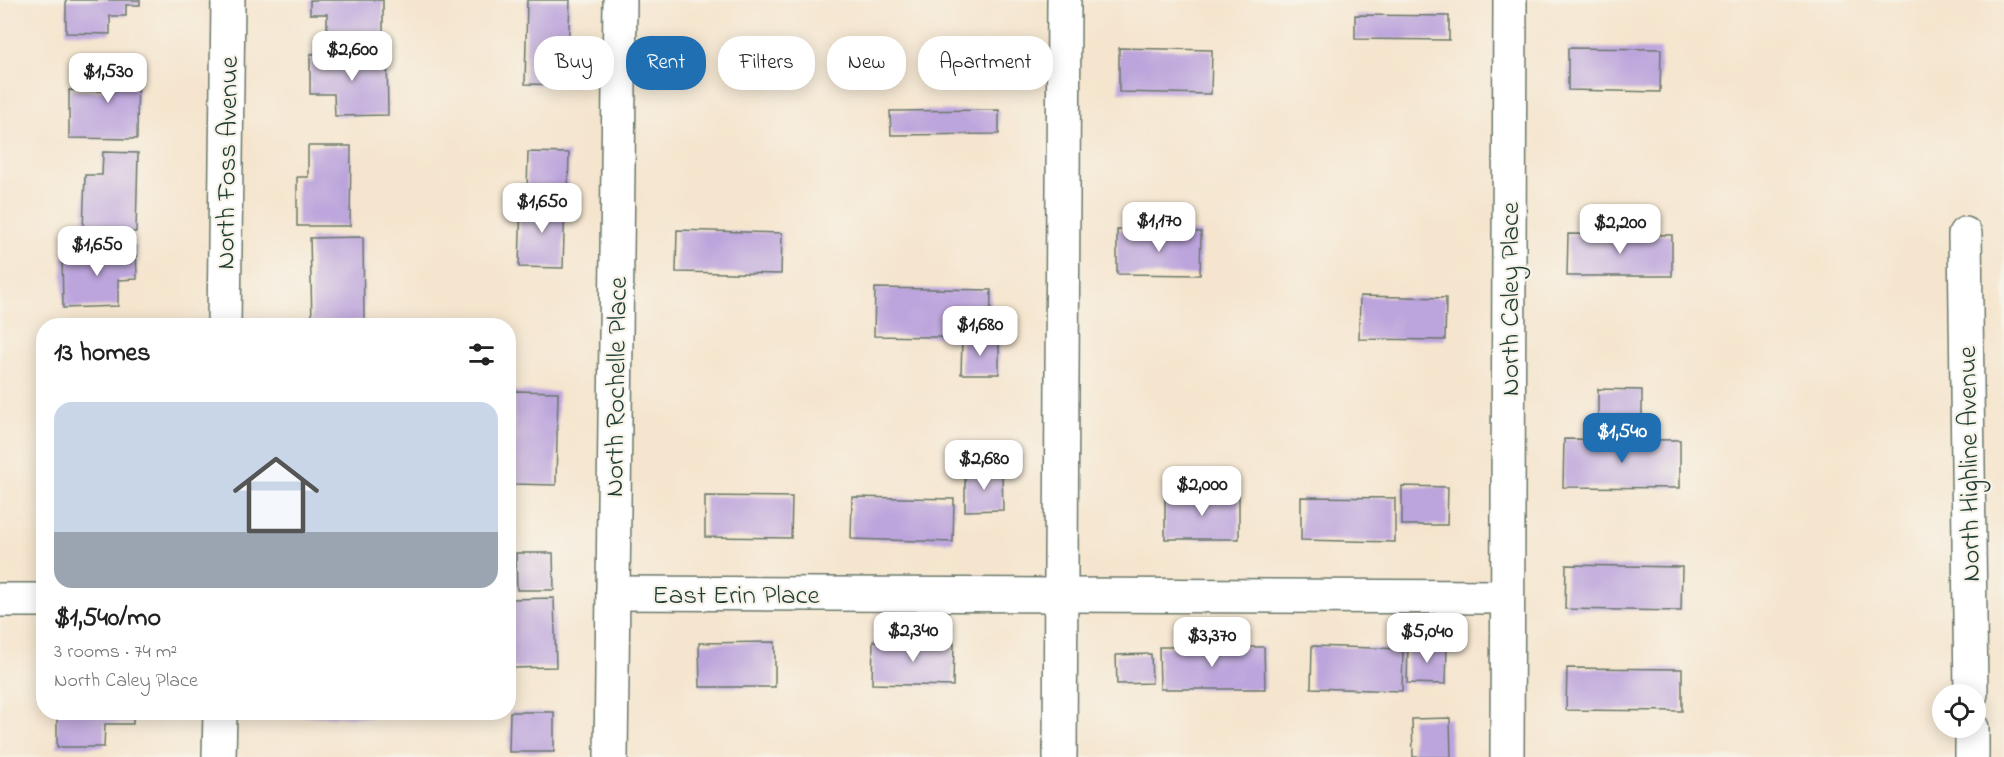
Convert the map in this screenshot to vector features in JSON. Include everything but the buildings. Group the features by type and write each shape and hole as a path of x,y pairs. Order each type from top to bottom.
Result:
{"street":[{"name":"North Foss Avenue","path":"224,318 228,0"},
{"name":"North Rochelle Place","path":"611,757 620,0"},
{"path":"1060,757 1064,0"},
{"name":"North Caley Place","path":"1507,757 1510,0"},
{"name":"North Highline Avenue","path":"1965,234 1971,684"},
{"name":"East Erin Place","path":"613,593 1061,597 1508,597"},
{"path":"0,600 36,600"},
{"path":"219,757 220,720"},
{"path":"1972,738 1972,757"}]}
